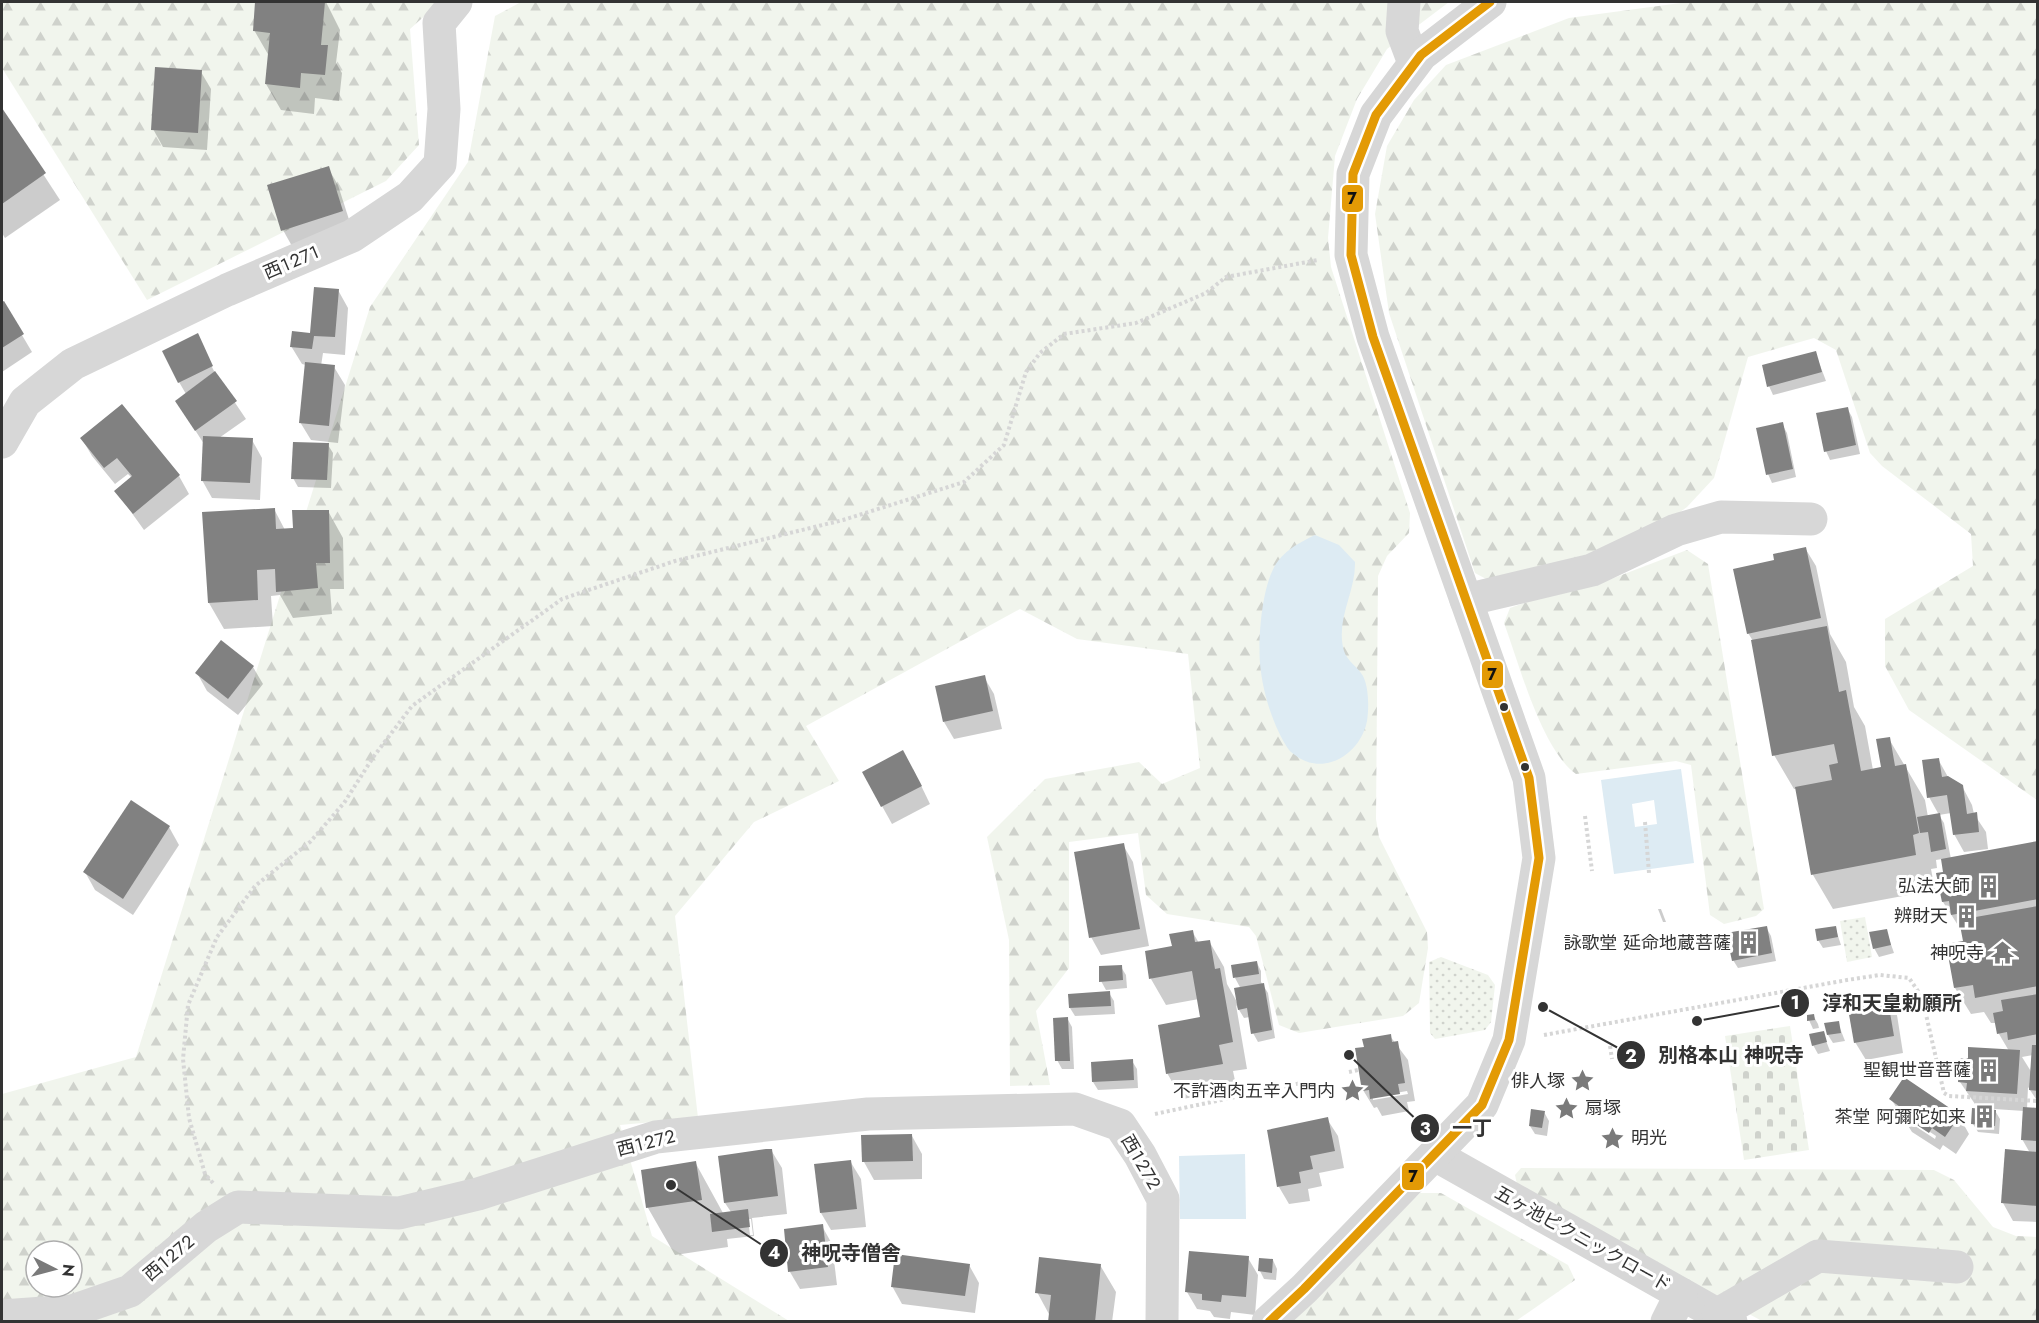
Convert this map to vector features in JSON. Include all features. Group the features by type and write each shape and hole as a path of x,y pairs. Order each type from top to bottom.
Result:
{"street":[{"name":"西１２７１","path":"2,442 25,402 73,364 227,290 352,236 410,196 440,164 444,109 438,23 456,2"},
{"path":"1404,2 1402,31 1414,63"},
{"path":"1268,1322 1304,1289 1482,1105 1509,1040 1539,858 1529,778 1373,337 1351,255 1353,174 1376,116 1414,63 1490,2"},
{"path":"1466,600 1592,570 1676,530 1721,517 1811,519"},
{"name":"西１２７２","path":"2,1316 72,1311 130,1291 206,1227 238,1207 399,1213 478,1194 656,1137 868,1114 1076,1109 1120,1125 1140,1155 1163,1199 1162,1322"},
{"name":"五ヶ池ピクニックロード","path":"1435,1155 1674,1308 1724,1318"},
{"path":"1724,1318 1818,1256 1958,1267"}],"path":[{"path":"238,1207 205,1174 189,1118 183,1059 188,1005 217,937 255,886 310,842 344,803 412,706 562,600 675,561 843,520 964,482 1004,445 1026,372 1040,352 1064,334 1136,323 1206,293 1226,278 1299,262 1351,255"},
{"path":"1585,816 1592,872"},
{"path":"1645,822 1649,873"},
{"path":"1584,1028 1881,975 1909,978 1922,996 1944,1093 1949,1096 2037,1101"},
{"path":"1610,1046 1612,1059"},
{"path":"1349,1072 1358,1070"},
{"path":"1162,1112 1306,1082"}],"green space":[{"path":"2,2 440,2 410,29 419,145 386,181 147,300 2,68"},
{"path":"521,2 1449,2 1387,49 1357,99 1335,156 1328,238 1331,267 1410,513 1409,533 1387,556 1378,576 1376,819 1379,837 1427,932 1428,948 1419,1003 1403,1016 1299,1033 1279,1025 1256,936 1249,927 1167,914 1146,895 1138,833 1069,842 1069,968 1036,1011 1050,1085 1010,1086 1009,940 987,837 1045,779 1139,762 1162,784 1200,768 1188,654 1077,639 1020,609 806,726 839,781 754,822 675,916 698,1118 620,1125 652,1236 789,1321 2,1322 2,1094 136,1057 370,307 468,162 495,16"},
{"path":"1688,2 2037,2 2037,800 1909,710 1885,666 1885,619 1973,566 1971,534 1882,466 1870,453 1836,350 1814,338 1748,357 1714,478 1687,507 1653,532 1585,559 1488,580 1475,573 1389,313 1375,214 1387,146 1414,100 1446,65 1569,18"},
{"path":"1687,550 1708,564 1764,909 1756,916 1724,924 1710,915 1691,765 1676,761 1576,774 1563,762 1542,726 1504,623 1510,608 1549,594 1598,584"},
{"path":"1865,917 1872,957 1847,962 1840,921"},
{"path":"1441,957 1488,975 1495,985 1491,1022 1485,1030 1435,1039 1430,1033 1429,962"},
{"path":"1790,1026 1809,1150 1744,1160 1725,1036"},
{"path":"1521,1168 1934,1170 1954,1180 1993,1227 2016,1236 2037,1237 2037,1321 1762,1321 1518,1189 1515,1175"},
{"path":"1420,1193 1441,1193 1568,1265 1575,1280 1516,1321 1291,1322"}],"shaded area":[{"path":"1315,535 1339,545 1355,562 1342,628 1342,640 1345,655 1365,681 1368,705 1367,721 1358,742 1342,758 1321,764 1310,763 1299,758 1283,741 1266,696 1261,674 1260,652 1262,610 1273,570 1286,552"},
{"path":"1681,769 1694,863 1614,874 1601,780","holes":["1654,800 1657,824 1635,827 1632,804"]},
{"path":"1245,1154 1246,1219 1180,1219 1179,1156"}],"building":[{"path":"255,2 325,2 321,45 328,45 325,75 301,73 300,88 265,84 270,33 253,31"},
{"path":"155,67 202,70 198,133 151,130"},
{"path":"2,108 46,173 2,204"},
{"path":"329,166 343,211 281,231 267,185"},
{"path":"314,287 339,289 335,337 314,336 312,349 290,347 292,331 310,333"},
{"path":"4,301 24,334 2,348 2,302"},
{"path":"198,333 213,366 178,383 162,351"},
{"path":"1816,351 1822,372 1767,387 1762,365"},
{"path":"305,362 335,365 329,426 299,423"},
{"path":"215,371 237,401 195,431 175,401"},
{"path":"122,404 180,475 133,514 114,491 132,476 117,458 104,468 80,438"},
{"path":"1848,407 1856,445 1824,452 1816,413"},
{"path":"1783,422 1793,469 1766,475 1756,428"},
{"path":"203,436 253,438 250,483 201,481"},
{"path":"293,442 329,443 327,480 291,479"},
{"path":"275,508 276,529 293,528 292,510 329,510 330,563 316,563 318,588 276,592 275,569 257,570 258,600 208,603 202,512"},
{"path":"1806,547 1821,618 1747,634 1733,569 1774,560 1773,554"},
{"path":"1827,626 1839,692 1846,690 1861,771 1881,767 1876,739 1890,737 1895,766 1906,764 1919,833 1913,835 1916,855 1811,875 1795,787 1832,780 1829,765 1838,763 1834,744 1772,756 1751,640"},
{"path":"221,640 254,666 228,699 195,673"},
{"path":"985,675 993,711 943,722 935,686"},
{"path":"903,750 922,786 881,807 862,772"},
{"path":"1939,758 1942,777 1948,776 1963,785 1967,814 1977,812 1979,832 1953,835 1947,795 1927,798 1922,760"},
{"path":"131,800 170,826 123,899 83,872"},
{"path":"1940,813 1946,849 1931,852 1928,832 1920,833 1917,817"},
{"path":"2038,841 2038,899 1969,912 1970,918 2038,906 2038,986 1975,998 1973,985 1954,988 1946,944 1963,941 1959,920 1964,919 1962,913 1951,915 1949,901 1942,902 1936,873 1943,872 1941,859"},
{"path":"1124,843 1140,929 1089,938 1074,852"},
{"name":"詠歌堂 延命地蔵菩薩","path":"1767,926 1772,953 1732,961 1726,933"},
{"path":"1836,926 1838,937 1817,941 1815,929"},
{"path":"1887,929 1891,945 1873,949 1869,932"},
{"path":"1193,930 1195,942 1210,940 1215,969 1220,968 1233,1042 1219,1045 1223,1064 1166,1074 1158,1025 1200,1017 1192,971 1149,979 1145,951 1172,946 1169,934"},
{"path":"1257,961 1259,974 1233,978 1231,965"},
{"path":"1122,965 1123,980 1099,982 1099,966"},
{"path":"1264,983 1272,1030 1251,1034 1247,1008 1238,1010 1234,988"},
{"path":"1110,991 1111,1006 1069,1008 1068,994"},
{"path":"2038,994 2038,1034 2008,1040 2007,1032 1997,1034 1993,1013 2003,1011 2001,1000"},
{"path":"1887,995 1894,1036 1854,1043 1847,1003"},
{"path":"1814,1014 1815,1020 1807,1021 1807,1015"},
{"path":"1068,1017 1070,1061 1055,1061 1053,1018"},
{"path":"1839,1021 1841,1033 1827,1035 1824,1023"},
{"path":"1824,1031 1827,1042 1812,1046 1809,1034"},
{"path":"1391,1034 1392,1042 1398,1041 1405,1083 1398,1084 1400,1094 1370,1099 1369,1090 1362,1091 1355,1048 1364,1047 1362,1039"},
{"path":"2032,1045 2038,1045 2038,1091 2029,1090"},
{"name":"聖観世音菩薩","path":"1968,1047 2020,1050 2017,1094 1966,1091 1967,1083 1958,1082 1960,1058 1968,1058"},
{"path":"1133,1059 1134,1080 1092,1082 1091,1062"},
{"path":"1904,1077 1960,1115 1945,1137 1932,1128 1929,1133 1900,1114 1903,1109 1889,1099"},
{"path":"2023,1107 2038,1108 2038,1141 2021,1140"},
{"name":"茶堂 阿彌陀如来","path":"1972,1108 1996,1110 1995,1126 1971,1124"},
{"path":"1531,1109 1545,1111 1542,1128 1529,1126"},
{"path":"1328,1117 1335,1151 1310,1156 1313,1169 1299,1172 1301,1183 1277,1187 1267,1130"},
{"path":"912,1134 913,1161 862,1162 861,1135"},
{"path":"772,1149 778,1196 724,1203 718,1156"},
{"path":"2005,1149 2038,1152 2038,1206 2001,1203"},
{"path":"851,1160 857,1209 820,1213 814,1164"},
{"path":"696,1161 702,1200 646,1208 641,1170"},
{"path":"748,1209 750,1227 712,1232 710,1214"},
{"path":"823,1224 828,1267 788,1272 784,1229"},
{"path":"1189,1251 1249,1256 1246,1297 1222,1295 1221,1302 1202,1300 1202,1294 1185,1292"},
{"path":"895,1254 970,1264 965,1296 891,1287"},
{"path":"1039,1257 1101,1264 1095,1322 1048,1322 1051,1295 1035,1293"},
{"path":"1259,1258 1273,1259 1272,1273 1258,1271"}],"transit line":[{"name":"7","path":"1269,1322 1304,1289 1482,1105 1509,1040 1539,858 1529,778 1373,337 1351,255 1353,174 1376,115 1421,55 1490,2"}],"place":[{"name":"弘法大師","path":"1988,886"},
{"name":"辨財天","path":"1966,916"},
{"name":"詠歌堂 延命地蔵菩薩","path":"1749,943"},
{"name":"神呪寺","path":"2002,953"},
{"name":"別格本山 神呪寺","path":"1543,1007"},
{"name":"淳和天皇勅願所","path":"1697,1021"},
{"name":"一丁","path":"1349,1055"},
{"name":"聖観世音菩薩","path":"1989,1070"},
{"name":"俳人塚","path":"1583,1081"},
{"name":"不許酒肉五辛入門内","path":"1353,1091"},
{"name":"扇塚","path":"1567,1108"},
{"name":"茶堂 阿彌陀如来","path":"1984,1117"},
{"name":"明光","path":"1613,1138"},
{"name":"神呪寺僧舎","path":"671,1185"}]}
